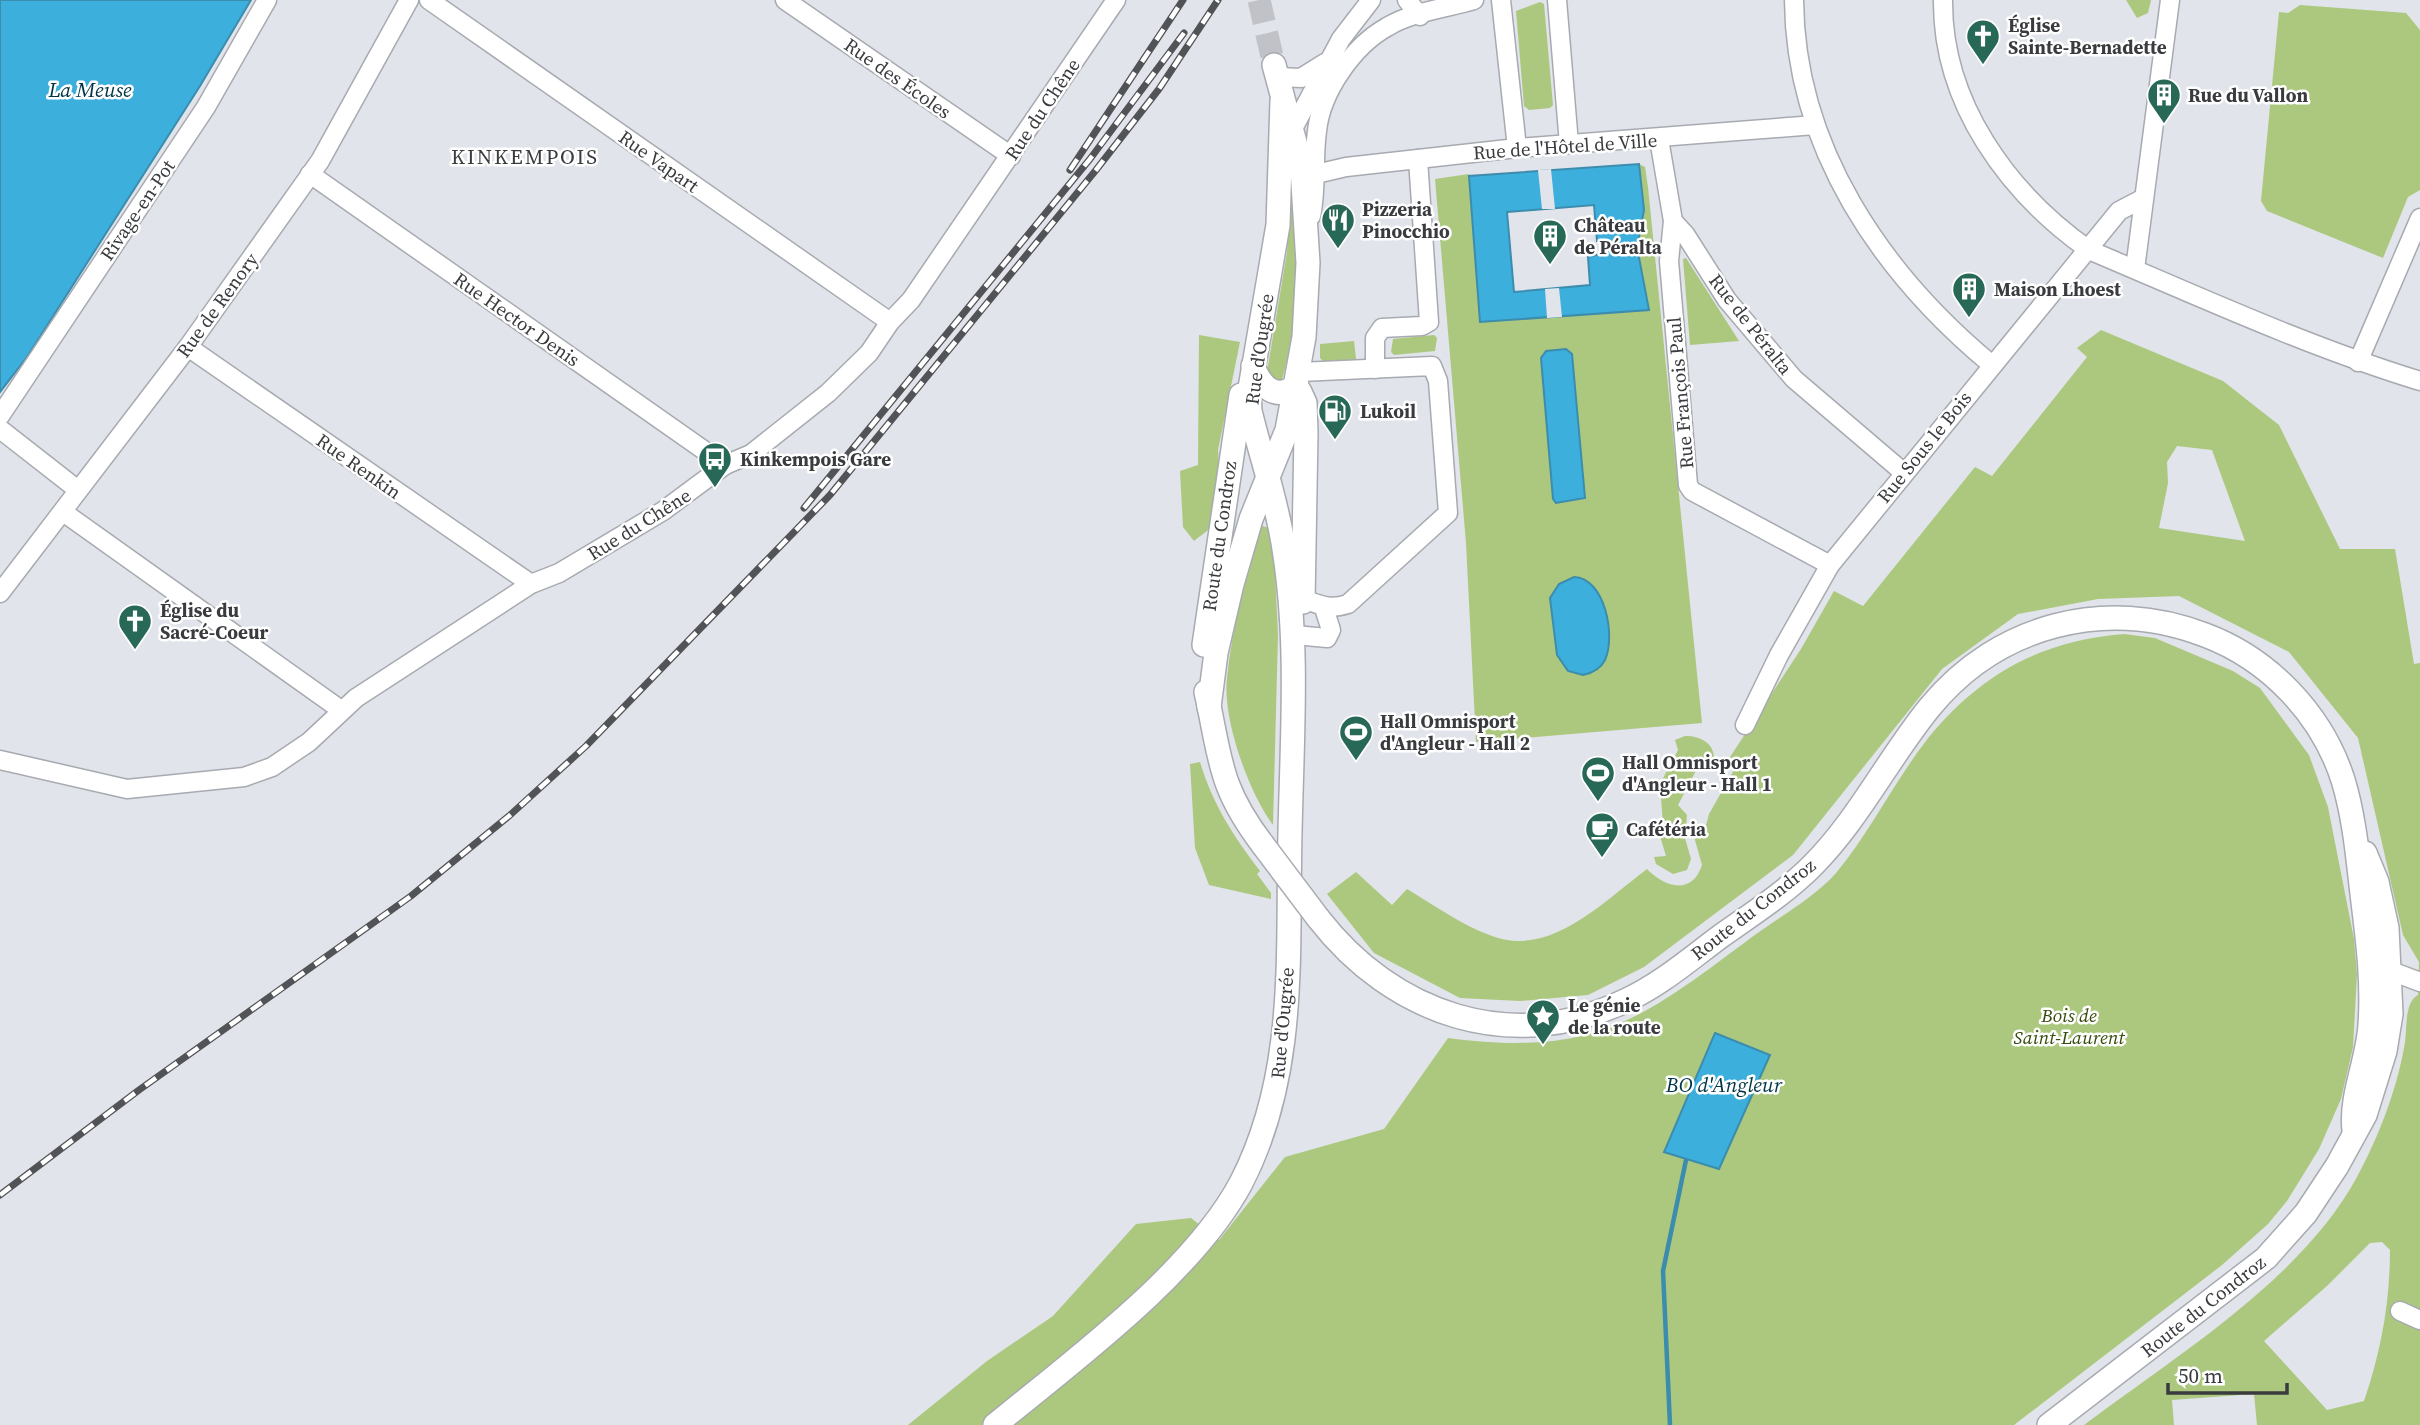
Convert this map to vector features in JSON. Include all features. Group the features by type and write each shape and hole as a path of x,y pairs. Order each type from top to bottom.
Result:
{"main road":[{"name":"Rue d'Ougrée","path":"995,1425 1080,1356 1198,1246 1240,1184 1258,1147 1274,1101 1287,1008 1295,635 1284,549 1269,473 1250,411 1253,366 1278,225 1282,101 1276,71"},
{"name":"Rue d'Ougrée","path":"1282,101 1293,126 1303,168 1308,230 1307,307 1298,379 1305,403 1314,603 1295,635"},
{"path":"1253,366 1261,383 1274,393 1283,393 1298,379"},
{"name":"Route du Condroz","path":"1253,366 1242,388 1202,656 1202,676 1216,753 1225,782 1244,820 1318,918 1357,962 1392,989 1439,1012 1487,1023 1539,1024 1586,1016 1644,991 1779,894 1826,850 1931,706 1959,677 1986,655 2016,638 2056,624 2084,618 2134,617 2174,624 2221,642 2259,664 2288,690 2319,730 2339,768 2354,825 2381,898 2391,971 2386,1044 2365,1115 2315,1202 2266,1258 2049,1425"},
{"name":"Route du Condroz","path":"1209,708 1216,653 1231,584 1269,473 1287,430 1298,379"},
{"name":"Route du Condroz","path":"2354,825 2370,964 2371,1013 2364,1066 2352,1111 2354,1130"},
{"path":"2363,901 2373,927 2378,960 2391,971"}],"street":[{"name":"Rivage-en-Pot","path":"0,416 206,107 267,0"},
{"name":"Rue de Renory","path":"0,593 188,347 310,174 339,131 409,0"},
{"name":"Rue Vapart","path":"429,0 890,322"},
{"name":"Rue des Écoles","path":"786,0 1011,156"},
{"name":"Rue du Chêne","path":"0,760 127,789 244,777 272,767 309,742 341,710 531,584 559,573 663,512 724,465 751,454 828,393 869,353 890,322 911,300 1116,0"},
{"path":"1406,0 1420,16"},
{"path":"1308,230 1315,198 1317,132 1322,107 1336,80 1359,50 1387,26 1474,0"},
{"path":"1502,0 1517,148"},
{"path":"1557,0 1569,144"},
{"path":"1794,0 1798,55 1815,125 1851,205 1886,258 1928,307 1992,365"},
{"path":"1942,0 1957,84 1980,135 2025,198 2089,250 2358,362 2420,382"},
{"path":"2135,269 2170,0"},
{"path":"1282,156 1293,126 1331,58 1369,2 1387,26"},
{"path":"1276,71 1301,78 1331,58"},
{"name":"Rue de l'Hôtel de Ville","path":"1316,174 1346,167 1517,148 1815,125"},
{"name":"Rue de Péralta","path":"1659,139 1673,221 1685,234 1727,300 1794,379 1903,472"},
{"path":"1375,369 1375,338 1382,328 1422,326 1429,322 1418,159"},
{"name":"Rue Hector Denis","path":"310,174 724,465"},
{"name":"Rue Sous le Bois","path":"1745,725 1779,655 1830,565 1903,472 2119,211 2142,200"},
{"path":"2358,362 2420,218"},
{"name":"Rue François Paul","path":"1673,221 1669,261 1688,485 1692,491 1830,565"},
{"name":"Rue Renkin","path":"188,347 531,584"},
{"path":"1298,379 1375,369 1432,366 1438,381 1448,513 1348,604 1314,603"},
{"path":"0,429 78,490"},
{"path":"63,512 341,710"},
{"path":"1295,635 1326,638 1331,630 1314,603"},
{"path":"2391,971 2420,982"},
{"path":"2400,1311 2420,1320"}],"green space":[{"path":"2126,0 2151,0 2148,13 2137,18"},
{"path":"1540,2 1544,4 1553,105 1550,108 1529,110 1524,106 1516,11"},
{"path":"2300,5 2406,13 2420,30 2420,190 2408,197 2383,258 2267,211 2261,201 2279,12 2288,13"},
{"path":"1292,162 1297,275 1292,331 1280,387 1267,376 1287,252"},
{"path":"1639,164 1645,167 1648,187 1702,723 1476,742 1466,543 1435,179 1469,174 1480,322 1649,310 1637,247 1644,210"},
{"path":"1686,258 1739,341 1690,345 1683,259"},
{"path":"2101,330 2223,381 2279,425 2340,549 2395,549 2414,664 2420,663 2420,1425 2257,1425 2254,1394 2172,1400 2174,1425 2084,1425 2196,1343 2271,1282 2304,1249 2333,1214 2357,1177 2385,1114 2401,1065 2408,1011 2413,999 2418,995 2419,962 2403,935 2358,738 2289,652 2179,596 2098,599 2018,614 1942,669 1793,855 1644,967 1588,995 1520,1001 1460,998 1374,953 1327,894 1356,872 1392,905 1407,889 1470,927 1514,941 1555,933 1575,923 1647,869 1669,884 1685,885 1692,881 1702,865 1693,833 1704,833 1709,814 1738,763 1730,757 1801,649 1834,591 1863,606 1975,467 1992,476 2087,357 2077,348","holes":["2177,446 2212,450 2245,541 2159,528 2168,483 2167,462","2382,1242 2390,1250 2386,1308 2380,1345 2364,1401 2327,1410 2264,1341 2327,1286 2370,1243"]},
{"path":"1199,335 1240,342 1218,450 1214,515 1208,530 1194,541 1183,527 1180,471 1198,465"},
{"path":"1434,335 1437,338 1435,351 1394,355 1391,352 1393,339"},
{"path":"1354,341 1356,359 1324,362 1320,358 1320,344"},
{"path":"1262,526 1273,529 1278,635 1273,825 1255,794 1239,755 1227,695 1229,659 1236,620"},
{"name":"Bois de Saint-Laurent","path":"2124,634 2155,638 2233,671 2260,688 2309,755 2328,807 2354,939 2357,974 2353,1047 2341,1099 2319,1149 2287,1201 2268,1224 2222,1265 2014,1425 908,1425 987,1361 1053,1316 1136,1224 1191,1218 1219,1240 1285,1157 1384,1129 1448,1038 1498,1043 1541,1042 1579,1037 1613,1026 1678,991 1807,899 1836,873 1929,737 1970,695 2015,664 2040,653 2066,644"},
{"path":"1685,736 1705,742 1713,751 1714,757 1710,771 1700,763 1678,805 1687,815 1685,838 1691,859 1687,870 1673,874 1656,864 1654,857 1666,856 1659,833 1663,824 1660,784 1678,750 1675,740"},
{"path":"1200,762 1217,806 1260,871 1257,874 1271,893 1271,899 1209,885 1195,848 1190,764"}],"water":[{"name":"La Meuse","path":"0,0 251,0 200,86 27,357 0,392"},
{"path":"1639,164 1644,210 1637,247 1649,310 1480,322 1469,176","holes":["1594,205 1597,241 1606,241 1607,252 1588,257 1590,285 1514,292 1507,212"]},
{"path":"1566,349 1572,354 1585,498 1556,503 1553,499 1541,358 1546,351"},
{"path":"1574,577 1585,580 1593,587 1600,597 1608,623 1608,650 1605,660 1596,670 1583,675 1568,671 1557,655 1550,598 1559,584"},
{"name":"BO d'Angleur","path":"1715,1033 1770,1055 1719,1169 1664,1152"}],"pier":[{"path":"1551,169 1555,209 1542,209 1538,170"},
{"path":"1559,288 1562,317 1547,318 1545,289"}],"waterway":[{"path":"1670,1425 1663,1271 1686,1160"}],"tunnel":[{"path":"1259,0 1274,65"}],"railway":[{"path":"1070,170 1183,0"},
{"path":"0,1195 139,1090 411,896 509,816 586,746 830,495 1096,170 1159,89 1218,0"},
{"path":"804,508 1090,159 1184,33"}],"place":[{"name":"Église Sainte-Bernadette","path":"1983,66"},
{"name":"Rue du Vallon","path":"2164,125"},
{"name":"Pizzeria Pinocchio","path":"1338,250"},
{"name":"Château de Péralta","path":"1550,266"},
{"name":"Maison Lhoest","path":"1969,319"},
{"name":"Lukoil","path":"1335,441"},
{"name":"Kinkempois Gare","path":"715,489"},
{"name":"Église du Sacré-Coeur","path":"135,651"},
{"name":"Hall Omnisport d'Angleur - Hall 2","path":"1356,762"},
{"name":"Hall Omnisport d'Angleur - Hall 1","path":"1598,803"},
{"name":"Cafétéria","path":"1602,859"},
{"name":"Le génie de la route","path":"1543,1046"}],"district":[{"name":"KINKEMPOIS","path":"525,157"}]}
